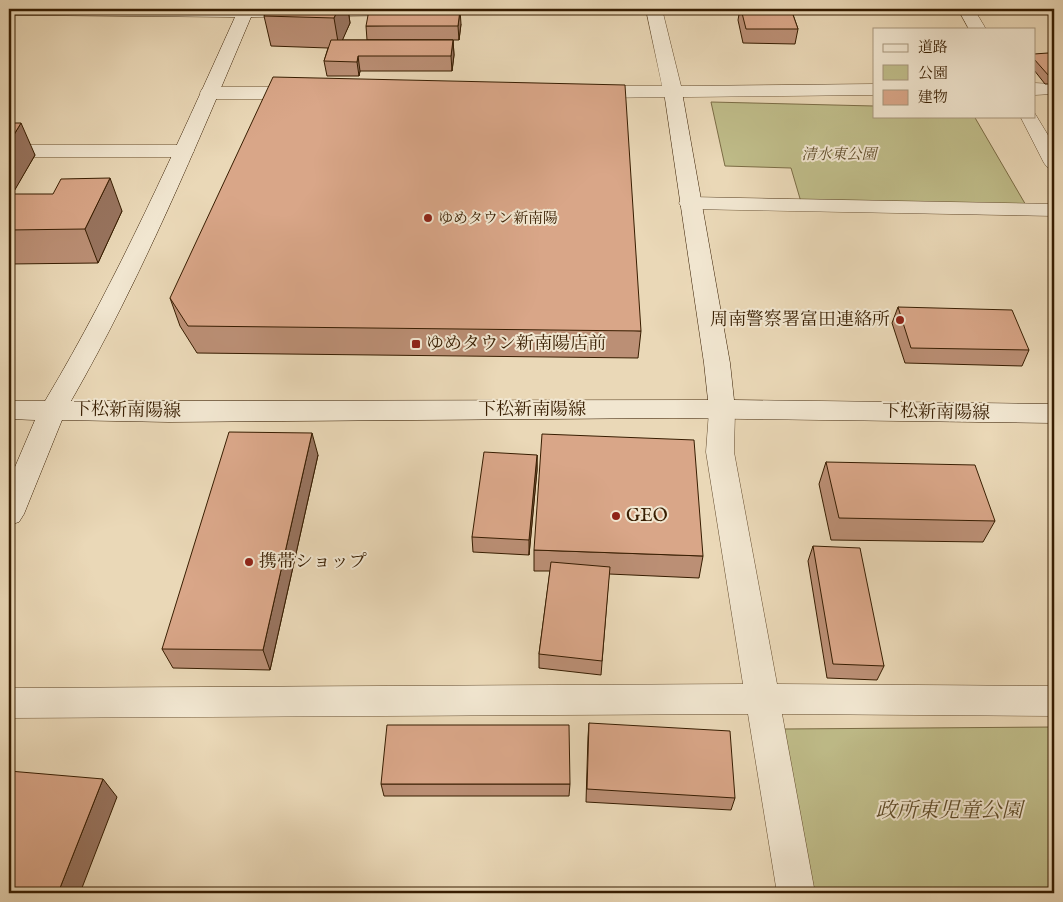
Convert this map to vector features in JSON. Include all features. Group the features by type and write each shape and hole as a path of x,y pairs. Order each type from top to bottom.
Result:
{"street":[{"path":"9,10 504,9"},
{"path":"654,9 673,92 717,363 722,411 720,452 796,893"},
{"path":"966,9 977,28"},
{"path":"9,514 53,410 91,345 184,151 246,10"},
{"path":"1036,89 1054,89"},
{"path":"574,92 873,90"},
{"path":"209,93 318,92"},
{"path":"1030,118 1054,163"},
{"path":"9,151 184,151"},
{"path":"690,203 1054,210"},
{"name":"下松新南陽線","path":"9,410 169,412 722,411 1054,414"},
{"path":"9,703 763,699 1054,701"}],"green space":[{"name":"清水東公園","path":"711,102 873,106 873,118 975,118 1027,207 801,202 791,168 725,166"},
{"name":"政所東児童公園","path":"1054,727 1054,893 813,893 783,729"}],"building":[{"path":"268,9 338,9 334,18 264,16"},
{"path":"741,9 791,9 798,29 746,29"},
{"path":"369,10 460,10 458,26 366,26"},
{"path":"331,40 453,40 451,56 358,56 357,62 324,61"},
{"path":"1048,53 1054,60 1054,76 1049,76 1036,61 1036,54"},
{"name":"ゆめタウン新南陽","path":"273,77 625,85 641,331 188,326 170,298"},
{"path":"9,123 21,123 9,143"},
{"path":"110,178 85,229 9,230 9,194 53,194 61,179"},
{"path":"898,307 1012,310 1029,350 911,348"},
{"name":"携帯ショップ","path":"229,432 312,433 263,650 162,649"},
{"name":"GEO","path":"542,434 694,440 703,556 534,550"},
{"path":"484,452 537,455 529,540 472,537"},
{"path":"826,462 975,465 995,521 839,518"},
{"path":"813,546 860,548 884,666 833,664"},
{"path":"551,562 610,567 602,661 539,654"},
{"path":"589,723 730,731 735,798 587,789"},
{"path":"387,725 569,725 570,784 381,784"},
{"path":"9,771 103,779 58,893 9,893"}],"place":[{"name":"ゆめタウン新南陽","path":"428,218"},
{"name":"周南警察署富田連絡所","path":"900,320"},
{"name":"ゆめタウン新南陽店前","path":"416,344"},
{"name":"GEO","path":"616,516"},
{"name":"携帯ショップ","path":"249,562"}]}
